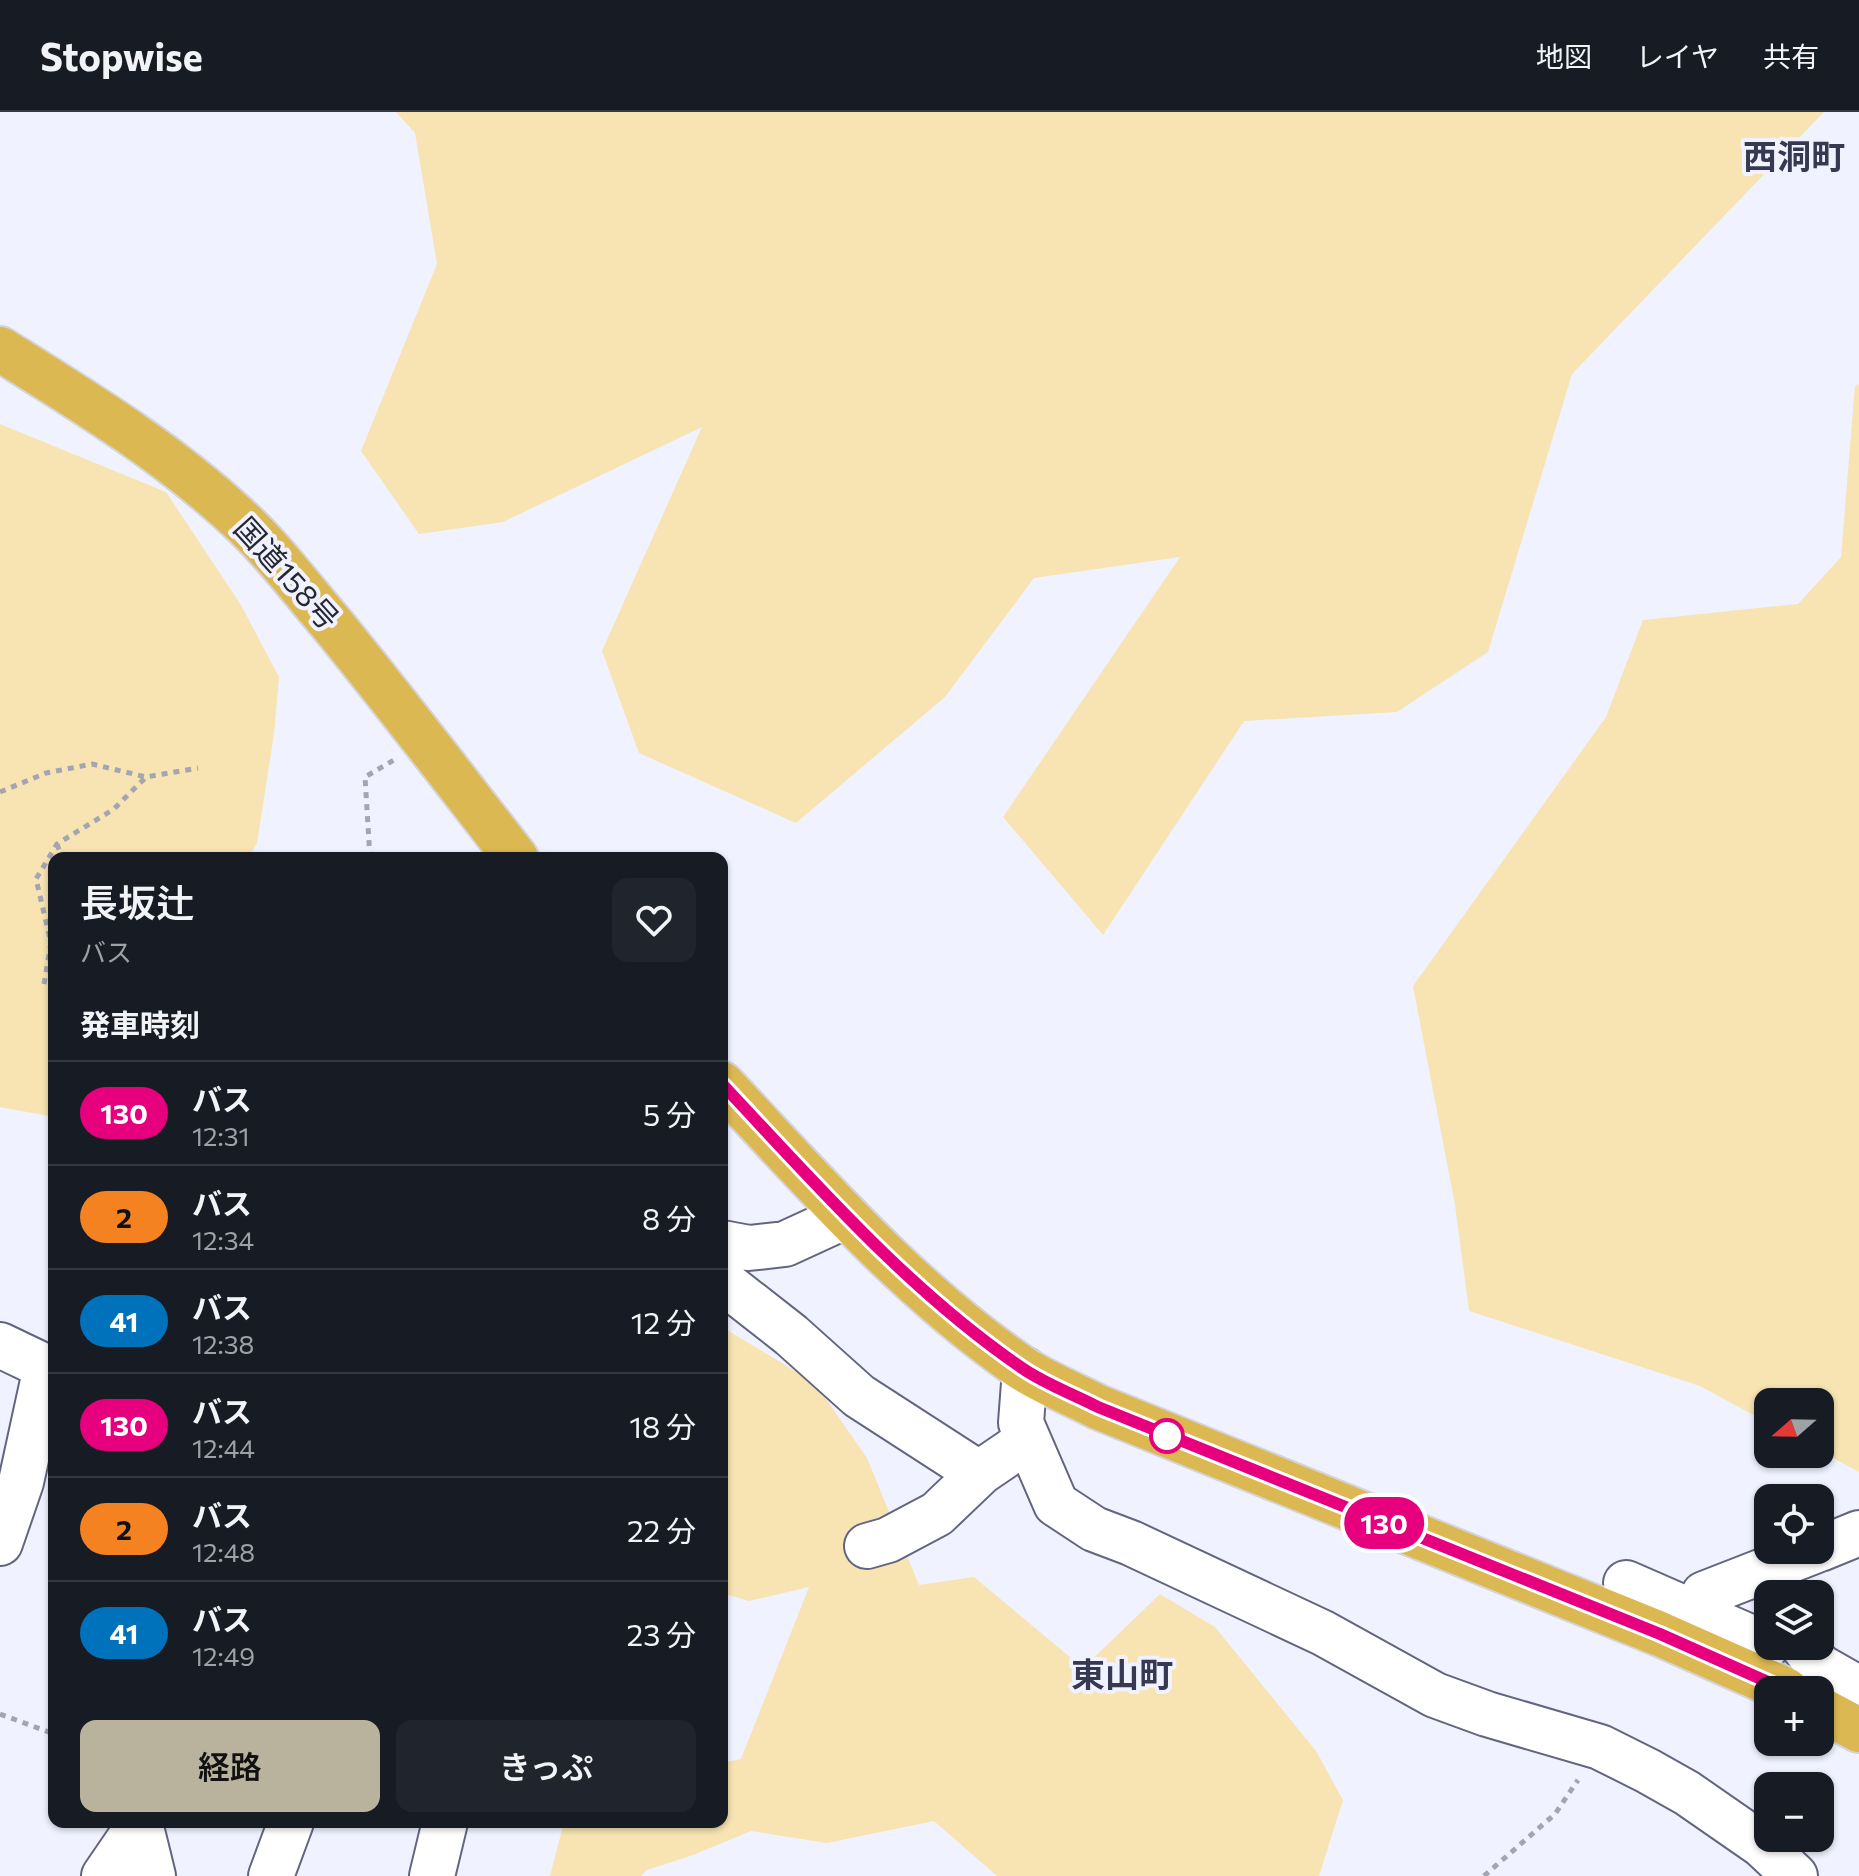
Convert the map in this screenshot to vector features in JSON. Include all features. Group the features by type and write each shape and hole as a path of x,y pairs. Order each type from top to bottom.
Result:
{"highway":[{"name":"国道158号","path":"0,349 139,438 189,474 241,521 312,600 511,852"},
{"path":"728,1090 846,1216 918,1284 969,1329 1025,1370 1098,1407 1660,1634 1809,1676"},
{"path":"1834,1697 1859,1730"}],"street":[{"path":"728,1244 749,1248 785,1244 846,1216"},
{"path":"728,1286 791,1335 859,1396 981,1472"},
{"path":"0,1345 48,1367"},
{"path":"1025,1370 1021,1423 1028,1440 1056,1504 1094,1529 1131,1543 1323,1633 1435,1695 1487,1714 1600,1747 1687,1793 1762,1845 1795,1876"},
{"path":"0,1543 21,1482 48,1376"},
{"path":"867,1546 888,1540 937,1514 981,1472 1028,1440"},
{"path":"1834,1543 1859,1533"},
{"path":"1685,1597 1776,1564"},
{"path":"1626,1583 1754,1614"},
{"path":"1685,1597 1754,1636"},
{"path":"1779,1660 1789,1675 1797,1676"},
{"path":"104,1876 137,1828"},
{"path":"142,1828 153,1876"},
{"path":"271,1876 289,1828"},
{"path":"432,1876 444,1828"}],"path":[{"path":"370,852 365,777 425,742"},
{"path":"0,792 46,773 92,764 146,777 198,768"},
{"path":"52,852 57,844 114,809 146,777"},
{"path":"57,844 60,852"},
{"path":"48,859 36,879 48,930"},
{"path":"44,984 48,961"},
{"path":"0,1714 48,1732"},
{"path":"1484,1876 1555,1814 1600,1747"}],"shaded area":[{"path":"396,112 1824,112 1572,374 1488,652 1397,712 1244,721 1103,935 1003,817 1180,557 1034,578 945,697 796,823 639,753 602,651 702,427 503,522 419,534 361,451 437,264 415,133"},
{"path":"1859,384 1859,1472 1834,1459 1834,1388 1754,1388 1754,1415 1700,1386 1469,1311 1455,1205 1413,986 1606,717 1643,620 1798,604 1841,557 1855,386"},
{"path":"0,424 166,492 241,605 279,677 274,734 257,843 252,852 48,852 48,1116 0,1107"},
{"path":"728,1331 815,1383 867,1458 919,1585 974,1577 1083,1668 1160,1594 1215,1627 1316,1751 1343,1800 1319,1876 997,1876 934,1821 827,1843 751,1831 647,1870 641,1876 550,1876 562,1828 728,1828 728,1762 741,1759 809,1587 749,1601 728,1595"}],"bus line":[{"name":"130","path":"728,1090 846,1216 918,1284 969,1329 1025,1370 1098,1407 1660,1634 1754,1676"}],"district":[{"name":"西洞町","path":"1794,157"},
{"name":"東山町","path":"1122,1675"}]}
